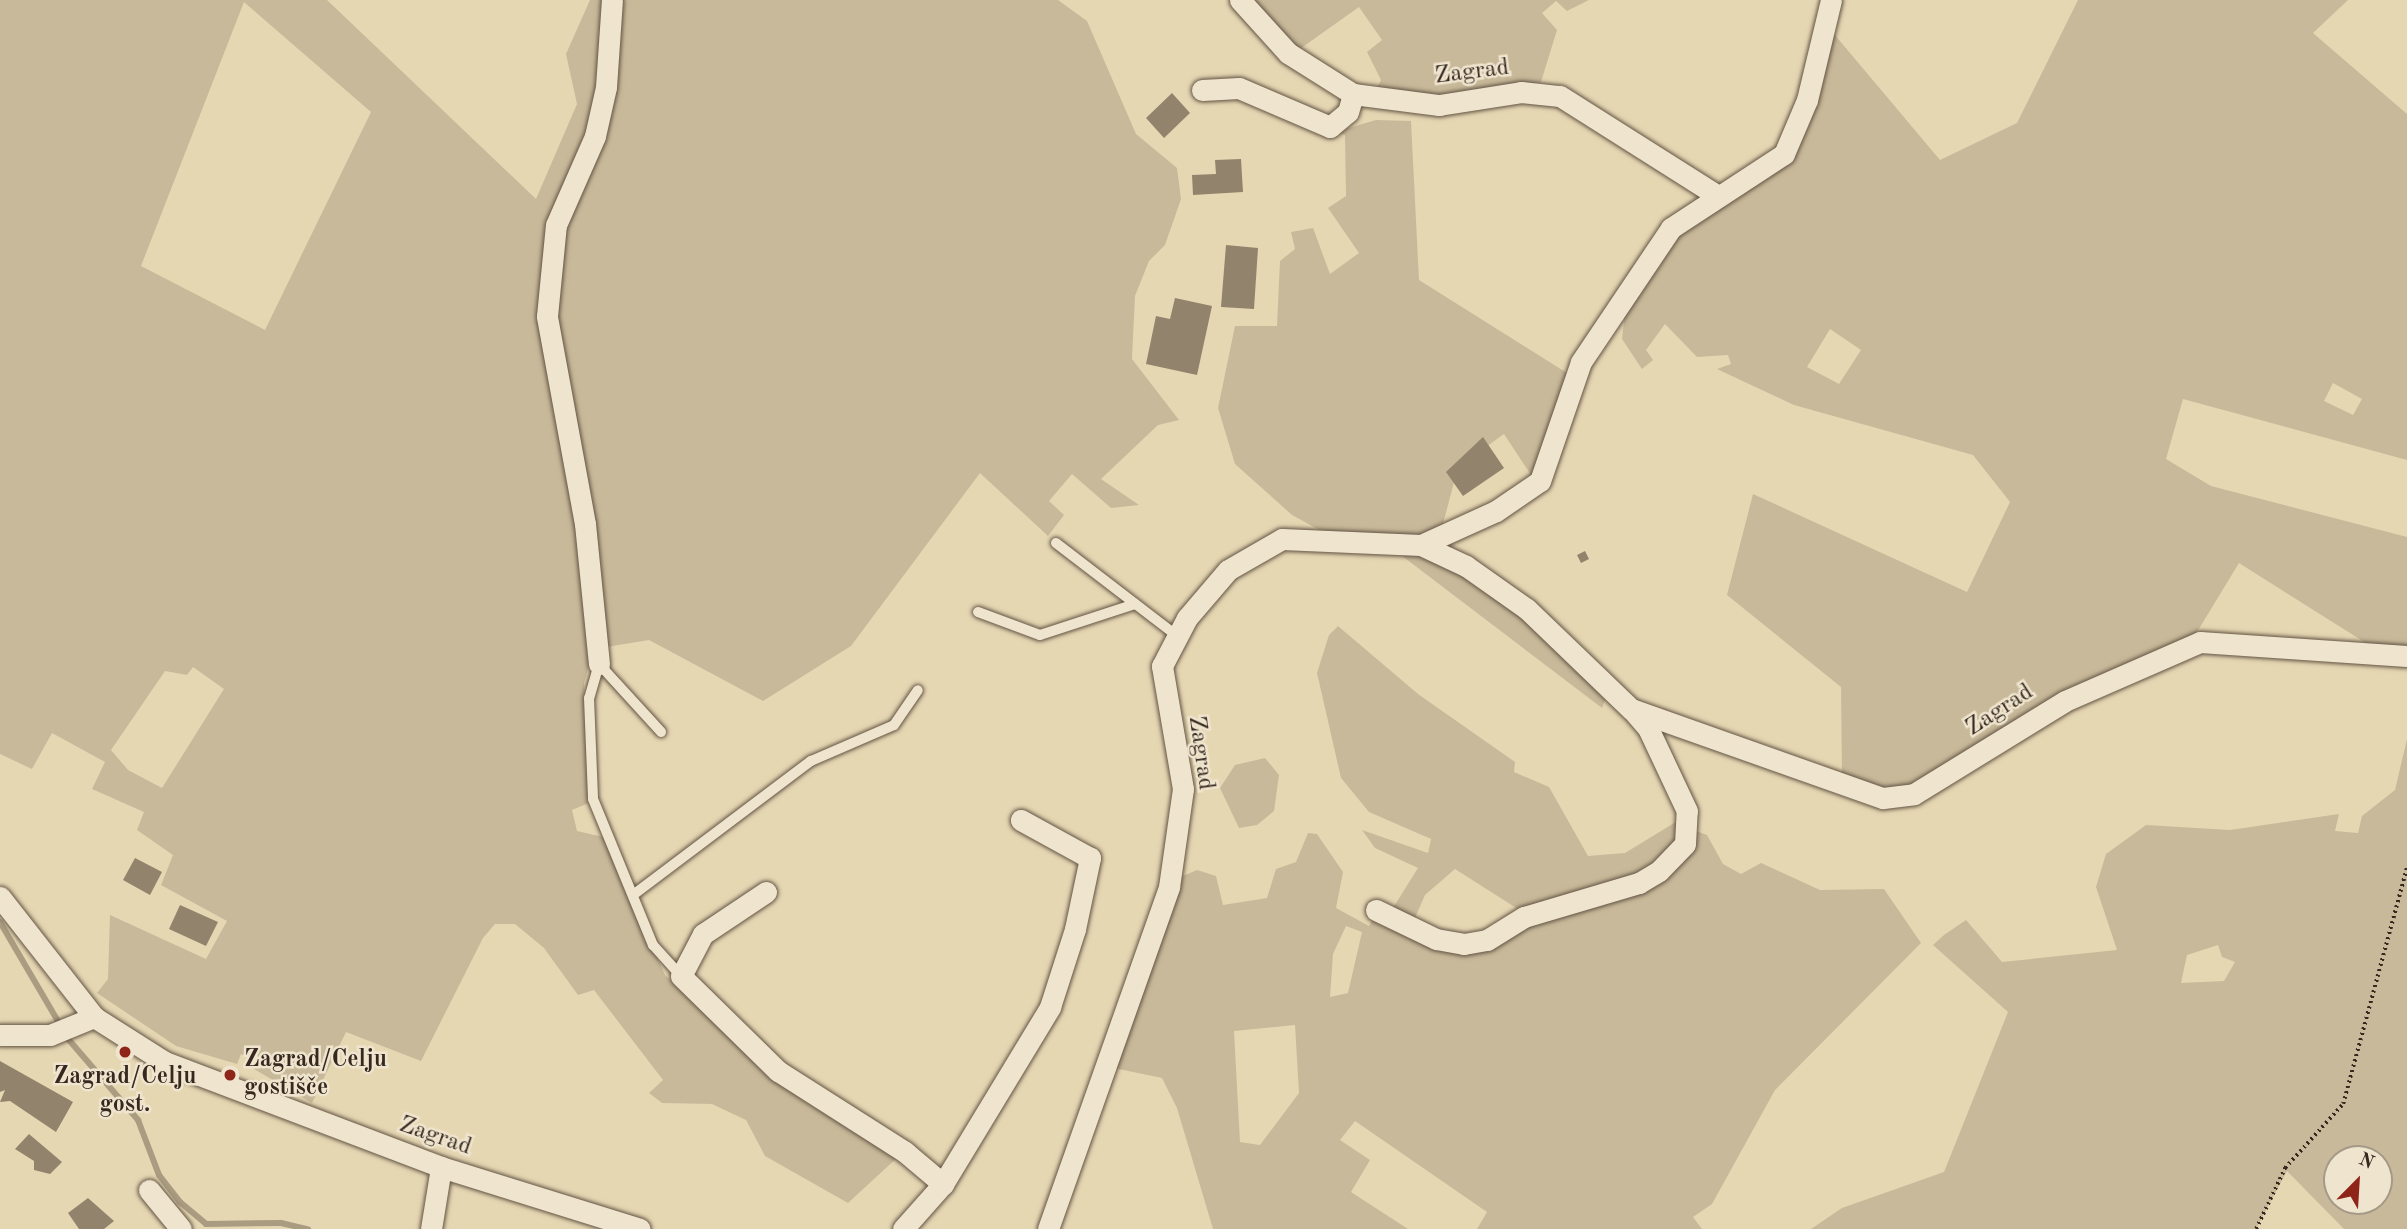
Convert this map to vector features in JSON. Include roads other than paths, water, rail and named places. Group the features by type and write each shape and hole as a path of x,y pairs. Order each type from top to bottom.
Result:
{"street":[{"path":"599,664 584,524 547,316 556,225 594,135 606,86 612,0"},
{"name":"Zagrad","path":"1240,0 1289,53 1353,94 1439,105 1521,92 1560,96 1718,196"},
{"name":"Zagrad","path":"1421,545 1496,511 1540,481 1581,362 1671,228 1718,196 1758,177 1784,154 1807,100 1830,0"},
{"path":"1202,90 1239,88 1330,127 1348,111 1353,94"},
{"name":"Zagrad","path":"1048,1229 1169,887 1182,789 1162,666 1177,636 1228,570 1282,539 1421,545 1466,566 1527,609 1631,709 1648,728 1688,811 1685,844 1659,872 1639,883 1524,917 1487,940 1464,944 1436,939 1376,910"},
{"name":"Zagrad","path":"1631,709 1883,799 1914,794 2065,701 2200,642 2407,656"},
{"path":"903,1229 943,1184 1050,1007 1090,874 1090,858 1021,820"},
{"path":"766,892 703,934 681,976 778,1071 905,1152 943,1184"},
{"name":"Zagrad","path":"0,897 94,1017 165,1062 441,1167 640,1229"},
{"path":"0,1035 50,1035 94,1017"},
{"path":"431,1229 441,1167"},
{"path":"149,1190 181,1229"}],"lane":[{"path":"1056,543 1177,636"},
{"path":"978,612 1040,635 1135,604"},
{"path":"599,664 661,732"},
{"path":"599,664 589,698 593,799 653,944 681,976"},
{"path":"633,895 811,761 894,725 918,690"}],"waterway":[{"path":"0,922 69,1040 138,1120 159,1175 180,1202 206,1224 281,1223 308,1229"}],"place":[{"name":"Zagrad/Celju gost.","path":"125,1052"},
{"name":"Zagrad/Celju gostišče","path":"230,1075"}]}
